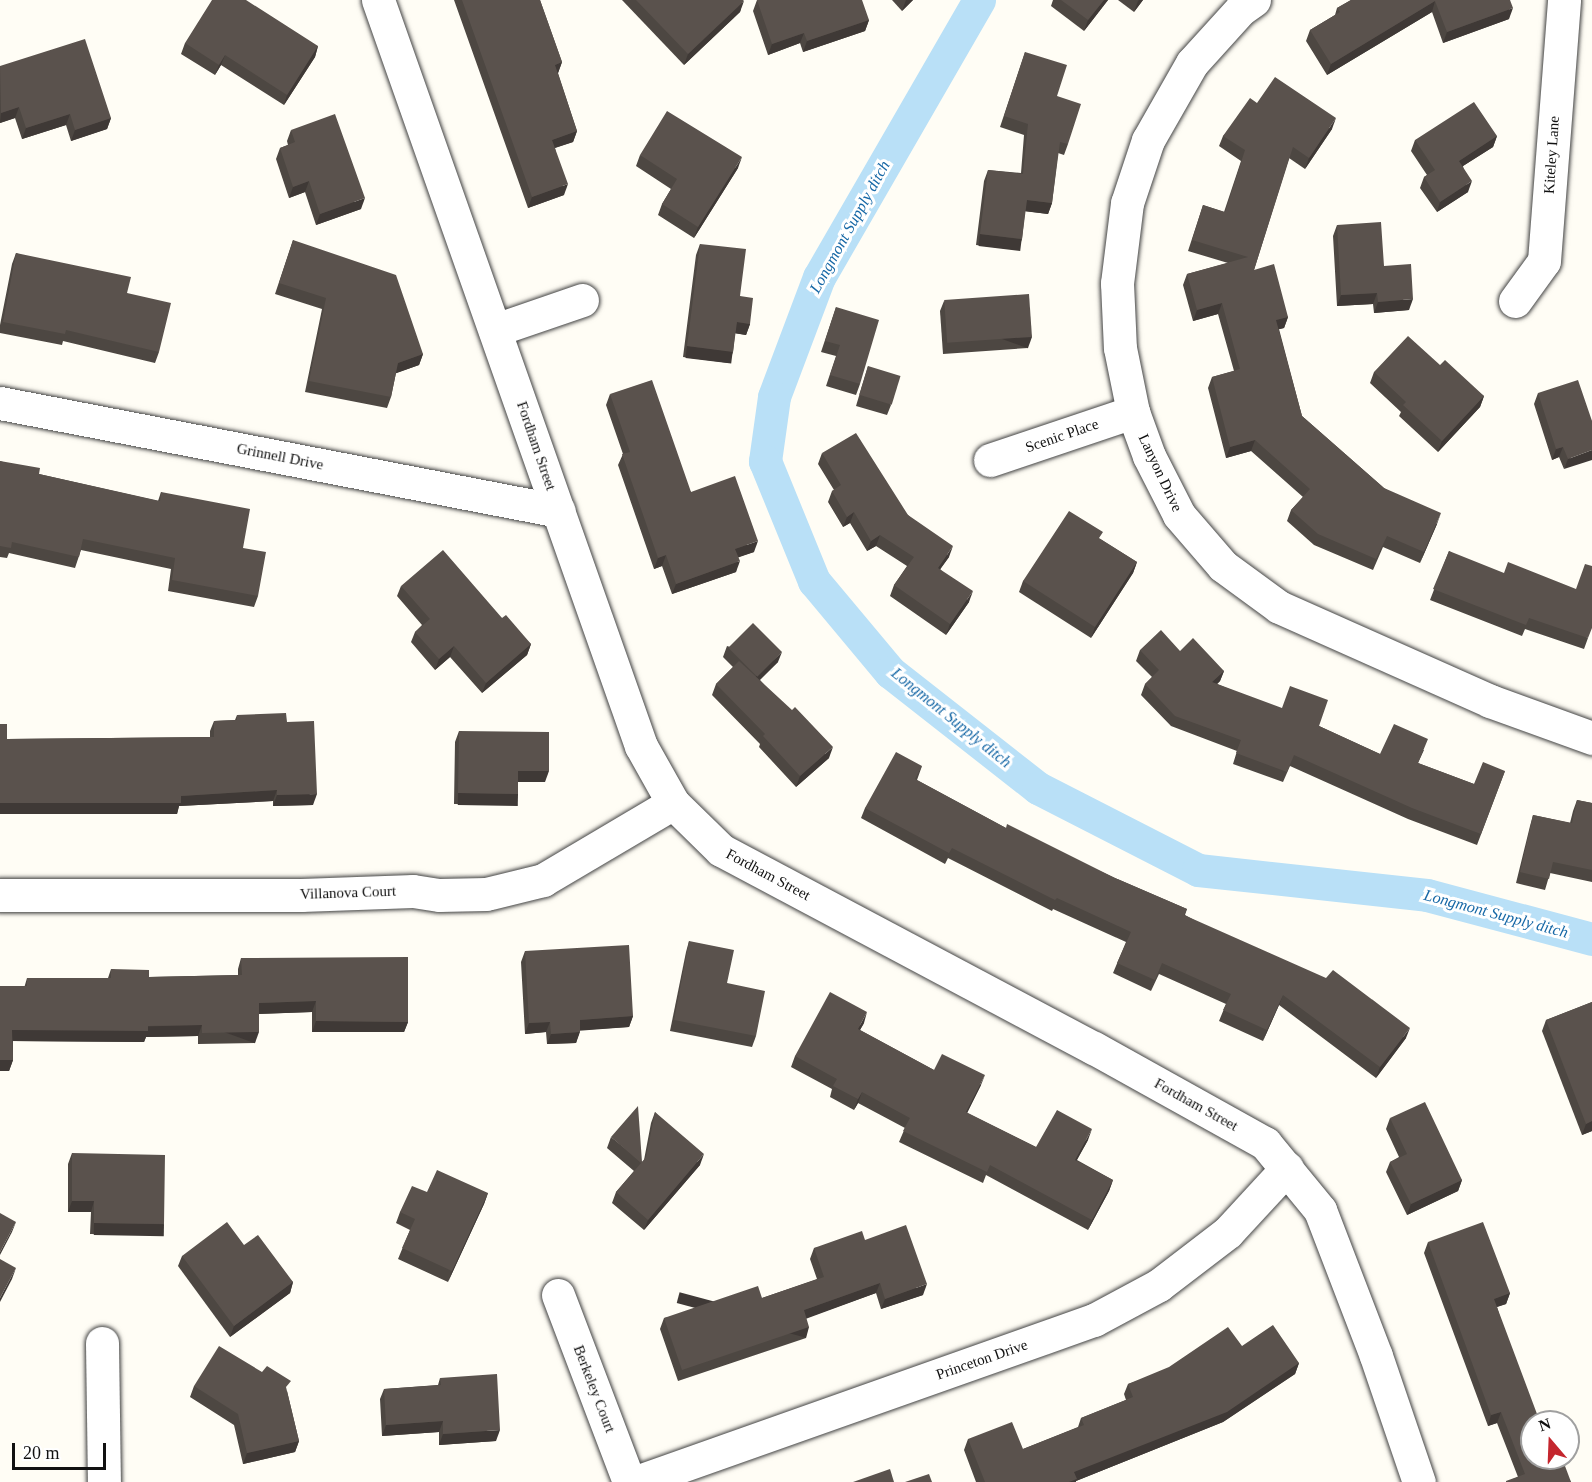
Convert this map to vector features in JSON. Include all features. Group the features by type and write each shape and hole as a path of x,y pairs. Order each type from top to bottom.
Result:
{"street":[{"name":"Fordham Street","path":"378,0 641,746 673,803 721,850 1094,1048 1265,1143 1320,1210 1376,1356 1419,1482"},
{"name":"Lanyon Drive","path":"1254,0 1241,9 1192,63 1148,140 1127,203 1118,294 1120,348 1133,412 1149,456 1179,515 1224,566 1279,607 1490,701 1592,738"},
{"name":"Kiteley Lane","path":"1515,301 1544,261 1564,0"},
{"path":"495,330 582,300"},
{"name":"Grinnell Drive","path":"0,403 559,511"},
{"name":"Scenic Place","path":"990,460 1133,412"},
{"name":"Villanova Court","path":"0,895 301,895 413,891 439,895 486,894 543,880 673,803"},
{"name":"Princeton Drive","path":"636,1482 1094,1320 1159,1285 1228,1232 1287,1168"},
{"name":"Berkeley Court","path":"558,1295 629,1482"},
{"path":"102,1343 104,1482"}],"building":[{"path":"212,0 246,0 318,46 287,95 225,55 219,65 185,43"},
{"path":"462,0 540,0 562,62 555,65 577,131 552,140 568,184 532,197"},
{"path":"636,0 743,0 744,1 688,54"},
{"path":"757,0 862,0 869,20 807,41 804,33 772,44"},
{"path":"1061,0 1104,0 1088,20"},
{"path":"1351,0 1510,0 1513,8 1447,32 1435,1 1331,64 1310,30 1340,12 1337,8"},
{"path":"85,39 111,118 75,130 70,114 26,128 19,107 1,113 0,66"},
{"path":"1025,52 1067,65 1057,96 1081,104 1068,144 1060,142 1052,203 1027,200 1022,239 980,234 988,170 1023,174 1028,124 1004,116"},
{"path":"1275,77 1336,118 1309,158 1293,147 1254,270 1274,264 1288,317 1276,320 1302,416 1384,488 1441,513 1424,552 1387,536 1376,559 1318,534 1291,510 1310,489 1255,440 1230,447 1212,377 1240,369 1222,303 1197,310 1187,274 1248,257 1192,240 1203,205 1225,212 1245,150 1223,136 1250,98 1257,103"},
{"path":"1474,102 1497,136 1459,161 1472,181 1440,202 1424,177 1435,170 1415,140"},
{"path":"667,111 742,157 698,227 662,204 677,179 640,155"},
{"path":"335,114 365,198 320,214 309,181 293,187 280,148 295,142 291,130"},
{"path":"1381,222 1384,266 1411,264 1413,299 1378,302 1377,293 1341,295 1337,225"},
{"path":"293,240 396,275 423,354 398,363 391,397 309,381 326,298 279,283"},
{"path":"700,244 746,249 740,296 753,298 750,324 737,322 733,352 687,346"},
{"path":"16,253 131,277 127,293 171,303 159,352 66,330 65,334 3,322"},
{"path":"1029,294 1032,337 947,343 944,300"},
{"path":"836,307 879,320 860,384 830,375 840,345 825,341"},
{"path":"1408,336 1440,365 1445,360 1484,396 1442,441 1403,405 1406,402 1374,372"},
{"path":"868,366 901,376 892,405 859,395"},
{"path":"652,380 691,492 735,476 758,541 735,549 740,561 676,584 666,555 658,558 622,454 630,452 610,394"},
{"path":"1578,380 1592,421 1592,450 1568,459 1563,447 1556,449 1538,393"},
{"path":"856,433 908,515 953,546 938,568 973,591 950,624 894,585 914,557 880,535 871,541 854,512 847,517 832,491 841,485 822,453"},
{"path":"0,461 40,468 39,474 160,501 161,492 250,509 243,548 266,552 258,596 172,580 175,558 83,539 79,557 12,542 11,548 0,546"},
{"path":"1069,511 1103,532 1099,538 1137,562 1095,627 1023,581"},
{"path":"443,550 502,618 506,615 531,644 486,683 454,646 439,659 415,632 430,619 401,586"},
{"path":"1449,551 1504,573 1508,562 1576,589 1585,564 1592,566 1592,628 1588,638 1529,618 1526,625 1433,589"},
{"path":"753,623 782,652 757,677 728,648"},
{"path":"1161,630 1180,651 1193,638 1224,671 1212,682 1282,708 1290,686 1328,700 1319,726 1380,754 1394,724 1428,739 1418,763 1474,784 1483,762 1505,771 1481,834 1412,808 1294,755 1287,772 1236,753 1241,740 1175,716 1145,684 1159,670 1140,650"},
{"path":"739,661 792,710 795,707 833,747 800,776 763,736 765,734 716,684"},
{"path":"286,713 287,722 314,721 317,794 277,795 277,790 181,796 181,803 0,803 0,724 7,724 7,739 214,737 214,721 237,720 237,715"},
{"path":"459,731 549,732 549,771 518,771 518,794 458,793"},
{"path":"896,752 922,766 915,779 1006,828 1007,824 1115,878 1187,909 1184,915 1326,978 1333,970 1410,1028 1380,1067 1283,995 1267,1030 1223,1010 1231,994 1162,963 1155,980 1117,963 1131,932 1057,898 1055,900 952,848 949,853 865,808"},
{"path":"1577,800 1592,803 1592,870 1553,862 1549,879 1520,872 1533,815 1572,823"},
{"path":"689,941 734,950 727,983 765,991 756,1036 674,1020"},
{"path":"629,945 633,1016 580,1020 580,1032 551,1034 550,1022 529,1023 525,951"},
{"path":"408,957 408,1022 316,1021 316,1001 259,1003 259,1032 202,1033 202,1025 148,1026 148,1031 12,1030 13,1060 0,1060 0,986 27,986 27,978 111,978 111,969 149,970 149,977 242,975 241,958"},
{"path":"830,992 867,1012 858,1029 934,1070 942,1054 985,1075 966,1112 1036,1147 1057,1110 1092,1129 1075,1160 1113,1180 1092,1220 990,1165 987,1172 903,1131 910,1118 862,1092 858,1099 833,1086 837,1079 795,1056"},
{"path":"1592,1002 1592,1121 1586,1124 1546,1020"},
{"path":"1425,1102 1462,1180 1411,1204 1390,1162 1407,1154 1390,1118"},
{"path":"638,1106 642,1162 646,1157 655,1112 704,1154 648,1220 616,1192 641,1163 611,1137"},
{"path":"72,1153 165,1155 164,1224 94,1223 94,1201 72,1201"},
{"path":"437,1170 488,1193 452,1271 402,1248 415,1219 400,1212 412,1186 427,1192"},
{"path":"0,1213 16,1222 0,1252"},
{"path":"227,1222 244,1245 258,1235 293,1282 234,1326 182,1256"},
{"path":"1483,1222 1510,1293 1494,1299 1536,1410 1520,1410 1520,1461 1501,1412 1491,1415 1428,1242"},
{"path":"906,1225 927,1284 885,1299 880,1283 804,1310 809,1327 682,1370 664,1318 758,1286 762,1298 824,1277 814,1248 862,1231 865,1240"},
{"path":"0,1259 16,1268 0,1298"},
{"path":"1273,1325 1299,1363 1227,1412 1074,1472 1077,1479 1069,1482 985,1482 968,1439 1012,1422 1023,1449 1084,1425 1081,1418 1133,1397 1128,1384 1169,1367 1228,1327 1242,1346"},
{"path":"219,1346 262,1372 267,1366 291,1381 286,1387 299,1441 247,1453 238,1414 194,1386"},
{"path":"497,1374 500,1430 443,1434 443,1421 386,1425 384,1389 441,1385 440,1378"},
{"path":"890,1469 894,1482 853,1482"},
{"path":"1523,1470 1566,1470 1571,1482 1506,1482 1525,1474"},
{"path":"929,1474 932,1482 905,1482"}],"waterway":[{"name":"Longmont Supply ditch","path":"979,0 819,277 774,397 765,461 814,581 890,672 1038,788 1198,870 1427,895 1592,939"}]}
